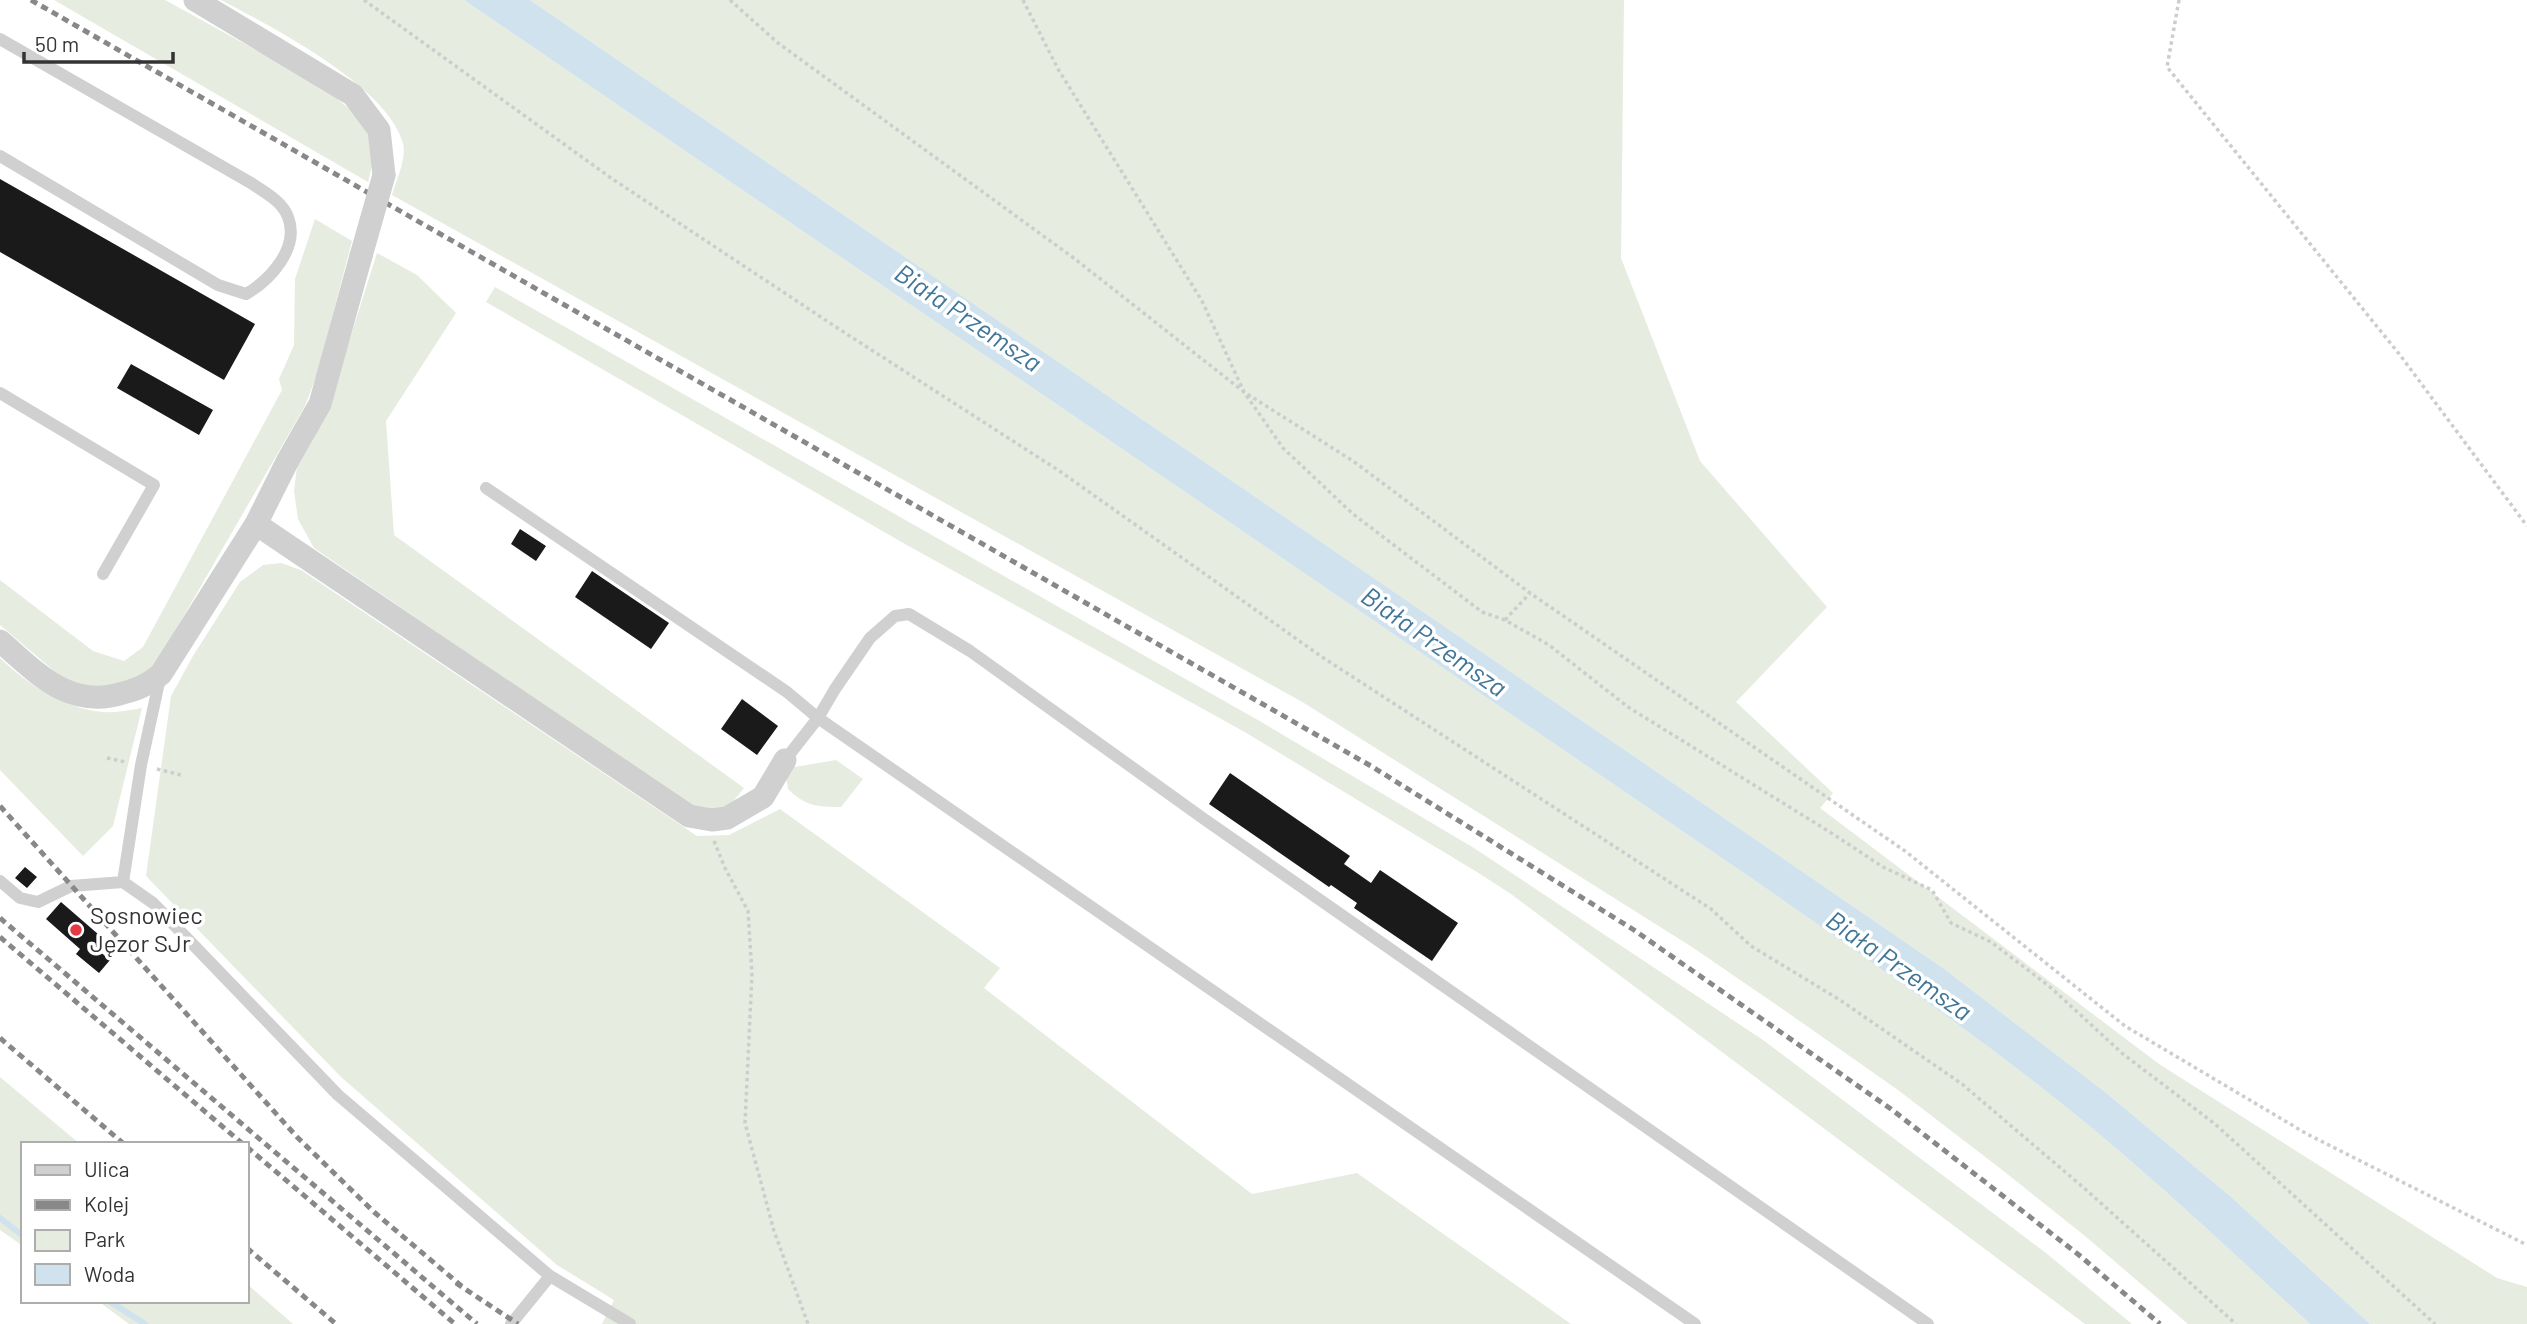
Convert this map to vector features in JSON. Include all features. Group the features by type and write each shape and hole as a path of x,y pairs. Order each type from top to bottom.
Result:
{"street":[{"path":"0,641 40,676 63,691 81,698 111,697 147,686 160,674 256,524 320,404 384,175 379,130 353,95 195,0"},
{"path":"256,524 689,816 712,820 727,818 763,797 785,760"}],"lane":[{"path":"0,39 251,183 277,201 288,216 290,233 285,251 278,268 263,285 246,294 218,285 0,156"},
{"path":"0,393 154,485 103,574"},
{"path":"486,488 787,692 818,718 1695,1324"},
{"path":"785,760 818,718 870,638 895,616 909,614 970,651 1227,835 1928,1324"},
{"path":"123,882 141,765 160,674"},
{"path":"0,881 20,898 38,902 71,886 123,882 153,903 338,1095 550,1276 630,1324"},
{"path":"511,1324 550,1276"}],"path":[{"path":"364,0 611,178 1061,472 1322,657 1711,909 1751,946 1840,1000 1962,1084 2084,1188 2235,1324"},
{"path":"730,0 778,43 1075,259 1244,392 1353,461 1531,593 1905,851 2125,1026 2307,1134 2527,1245"},
{"path":"1023,0 1058,69 1202,301 1244,392 1283,448 1353,514 1482,612 1505,620 1549,645 1639,714 1883,867 1931,890 1951,923 1991,942 2049,986 2123,1054 2215,1124 2435,1324"},
{"path":"2179,0 2167,67 2400,355 2527,526"},
{"path":"1505,620 1531,593"},
{"path":"727,818 714,841 724,868 748,911 752,961 745,1123 774,1231 808,1324"}],"green space":[{"path":"54,0 165,0 325,88 354,113 373,142 375,154 368,182"},
{"path":"221,0 464,0 1917,994 2037,1084 2106,1140 2310,1324 2188,1324 2085,1236 1898,1090 1692,947 1304,703 392,195 402,163 403,143 393,122 375,100 325,60"},
{"path":"530,0 1624,0 1621,258 1700,461 1827,607 1736,702 1833,793 1820,808 2159,1064 2497,1278 2527,1287 2527,1324 2370,1324 2230,1196 2105,1092 1943,968"},
{"path":"315,219 352,241 318,371 305,406 157,662 143,676 105,689 66,681 0,625 0,580 93,651 124,661 143,647 282,390 279,379 294,345 295,279"},
{"path":"377,253 417,275 456,313 386,421 394,535 744,788 731,804 715,814 698,811 314,548 298,519 294,491 297,467 330,402"},
{"path":"495,287 1263,723 1474,848 1763,1040 2046,1253 2132,1324 2085,1324 1511,894 1477,872 1243,731 905,544 486,302"},
{"path":"281,563 301,570 697,836 729,835 780,809 1000,968 984,988 1252,1194 1357,1173 1571,1324 602,1324 614,1300 557,1265 341,1077 146,876 171,696 240,582 263,565"},
{"path":"0,658 35,686 75,706 109,712 142,708 113,826 83,856 0,770"},
{"path":"836,760 863,779 841,807 812,804 800,799 788,789 786,775 793,765 795,767"},
{"path":"0,1077 78,1142 21,1142 21,1245 0,1230"},
{"path":"248,1285 293,1324 129,1324 101,1303 248,1303"}],"water":[{"name":"Biała Przemsza","path":"464,0 530,0 1943,968 2105,1092 2230,1196 2370,1324 2310,1324 2106,1140 2037,1084 1917,995 1754,880"}],"building":[{"path":"0,179 255,324 224,380 0,252"},
{"path":"131,364 213,410 199,435 117,388"},
{"path":"520,529 546,546 536,561 511,544"},
{"path":"592,571 669,623 651,649 575,597"},
{"path":"742,699 778,726 757,755 721,729"},
{"path":"1230,773 1350,856 1344,864 1371,883 1380,870 1458,923 1432,961 1354,908 1357,903 1331,885 1329,887 1209,804"},
{"path":"25,867 37,877 27,888 15,878"},
{"name":"Sosnowiec Jęzor SJr","path":"61,902 106,941 98,950 110,960 99,973 76,954 80,949 46,919"}],"waterway":[{"path":"0,1218 21,1234"},
{"path":"112,1303 145,1324"}],"railway":[{"path":"31,0 1371,766 1634,930 1891,1109 2079,1255 2160,1324"},
{"path":"0,806 297,1137 374,1212 464,1288"},
{"path":"0,918 477,1324"},
{"path":"0,937 241,1142"},
{"path":"0,1038 122,1142"},
{"path":"248,1148 455,1324"},
{"path":"248,1249 336,1324"},
{"path":"456,1283 518,1324"}],"place":[{"name":"Sosnowiec Jęzor SJr","path":"76,930"}]}
